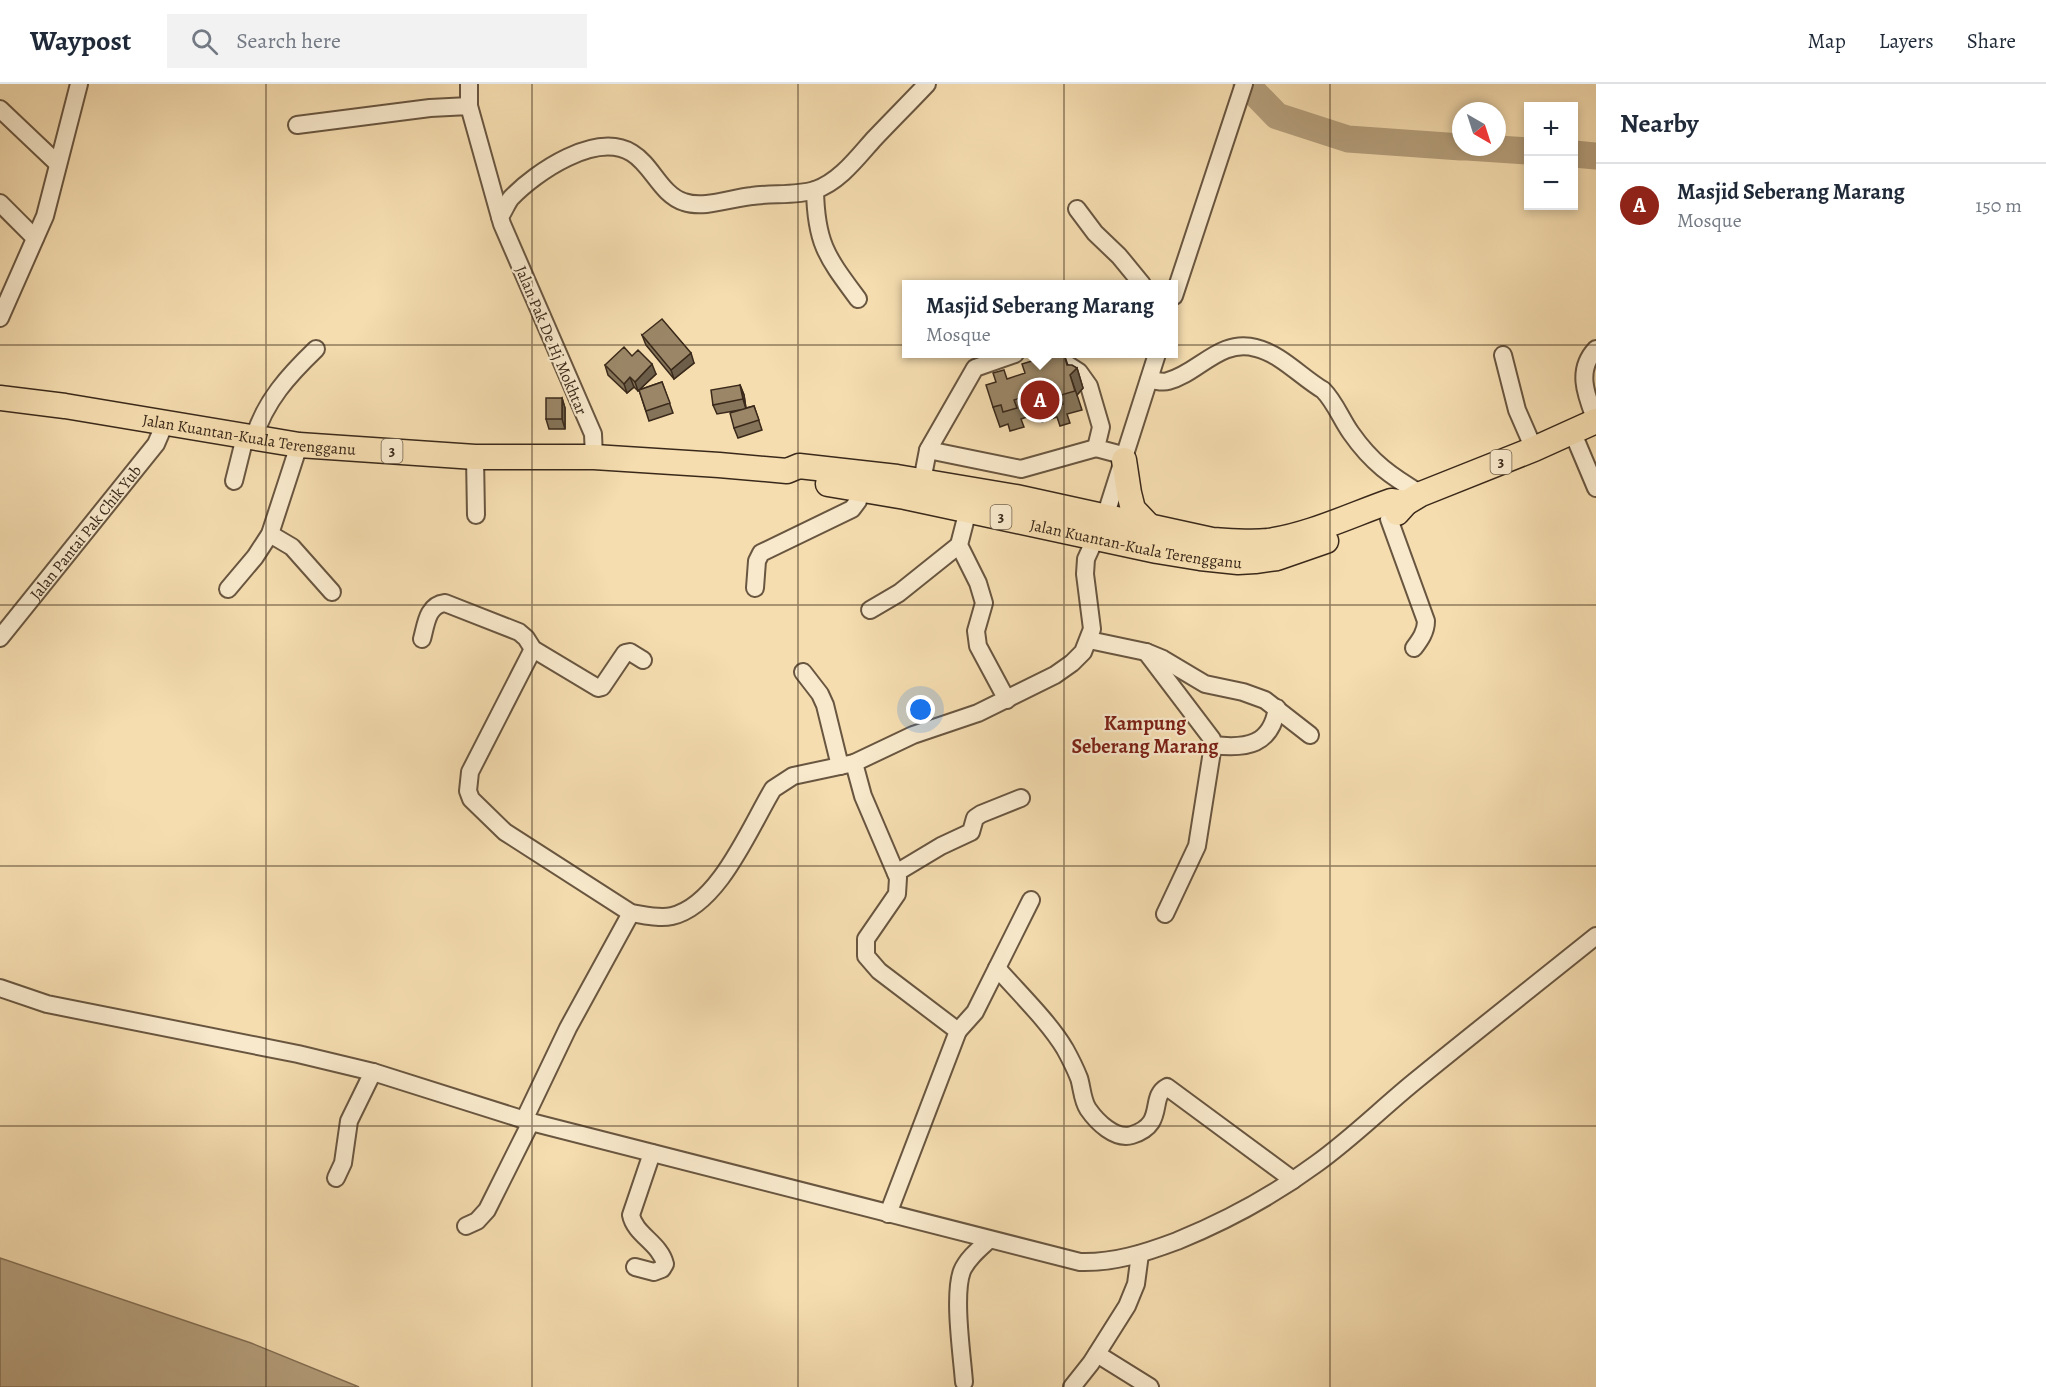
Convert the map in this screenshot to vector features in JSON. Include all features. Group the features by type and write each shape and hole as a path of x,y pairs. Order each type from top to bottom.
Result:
{"highway":[{"name":"Jalan Kuantan-Kuala Terengganu","path":"0,398 65,406 299,445 475,458 594,457 787,471 799,466 897,477 1016,497 1157,551 1238,562 1277,558 1389,519 1414,498"},
{"name":"Jalan Kuantan-Kuala Terengganu","path":"787,471 795,479 968,510 1100,528 1151,528 1212,540 1268,541 1297,534 1391,501 1414,498 1596,421"},
{"path":"1125,458 1133,509 1151,528"}],"street":[{"path":"0,318 45,216 79,84"},
{"name":"Jalan Pak De Hj Mokhtar","path":"469,84 469,106 501,221 593,434 594,457"},
{"path":"501,221 510,199 542,171 561,159 579,152 603,148 623,148 639,157 669,193 676,199 688,203 699,204 815,190 842,174 927,84"},
{"path":"1178,281 1244,84"},
{"path":"297,125 430,108 469,106"},
{"path":"0,109 58,164"},
{"path":"815,190 815,218 822,244 832,264 858,299"},
{"path":"0,203 34,238"},
{"path":"1077,208 1095,233 1119,256 1138,280"},
{"path":"1149,380 1166,382 1216,353 1235,346 1258,348 1323,390 1329,396 1349,431 1373,460 1414,498"},
{"path":"234,481 250,437 280,386 316,349"},
{"path":"1596,349 1586,362 1584,377 1588,399 1596,421"},
{"path":"1503,355 1517,410 1534,449"},
{"path":"922,481 928,450 975,368 1004,358"},
{"path":"1057,358 1079,372 1089,386 1101,427 1096,448"},
{"path":"533,649 470,772 468,791 477,806 505,832 631,913 655,917 673,916 698,902 722,879 773,789 793,776 847,764 913,735 978,713 1055,675 1083,652 1092,628 1084,574 1086,559 1100,528 1125,458 1155,358"},
{"name":"Jalan Pantai Pak Chik Yub","path":"0,638 156,444 165,423"},
{"path":"1572,431 1596,488"},
{"path":"228,589 255,557 270,534 299,445"},
{"path":"928,450 1021,469 1096,448 1125,458"},
{"path":"475,458 476,515"},
{"path":"1016,497 1021,469"},
{"path":"755,588 757,561 761,553 852,509 858,501 861,490"},
{"path":"870,610 899,593 959,545 968,510"},
{"path":"1389,519 1426,621 1426,628 1414,648"},
{"path":"270,534 292,547 332,592"},
{"path":"959,545 978,583 984,603 976,631 978,646 1007,700"},
{"path":"422,639 431,610 445,603 519,632 533,649 598,688 602,687 626,653 630,652 643,660"},
{"path":"1089,640 1146,652 1163,659 1205,684 1265,700 1310,735"},
{"path":"1146,652 1212,739 1214,745 1197,846 1165,914"},
{"path":"802,672 820,694 847,764 896,873 897,894 866,939 866,956 879,971 958,1031"},
{"path":"1214,745 1241,746 1257,741 1273,728 1277,708"},
{"path":"896,873 941,846 971,832 975,818 981,814 1021,798"},
{"path":"888,1214 958,1031 975,1012 1031,900"},
{"path":"466,1226 477,1221 487,1210 559,1045 631,913"},
{"path":"0,988 47,1004 298,1054 373,1072 527,1121 1080,1262 1114,1261 1190,1236 1232,1216 1293,1180 1318,1163 1413,1083 1594,944"},
{"path":"997,968 1064,1047 1078,1077 1085,1104 1113,1133 1130,1136 1149,1126 1153,1120 1160,1092 1167,1087 1293,1180"},
{"path":"336,1178 343,1163 349,1121 373,1072"},
{"path":"635,1267 654,1272 662,1269 665,1264 662,1254 634,1224 631,1215 652,1153"},
{"path":"966,1234 968,1262"},
{"path":"964,1382 957,1290 962,1271 989,1239"},
{"path":"1072,1387 1097,1354 1134,1293 1140,1254"},
{"path":"1097,1354 1150,1387"}],"shaded area":[{"path":"0,1258 251,1343 359,1387 0,1387"}],"building":[{"path":"662,319 691,353 671,370 642,335"},
{"path":"624,347 632,356 638,350 652,364 635,382 630,377 624,384 605,365"},
{"path":"1042,358 1065,358 1067,365 1077,368 1070,375 1075,391 1061,395 1063,404 1053,407 1051,398 1035,403 1032,394 1014,400 1017,408 1003,412 1001,405 993,407 986,385 996,382 993,373 1004,370 1007,379 1025,373 1022,364"},
{"path":"662,382 670,403 646,411 639,390"},
{"path":"740,385 743,399 713,405 711,390"},
{"path":"546,398 562,398 562,419 546,419"},
{"path":"754,406 759,420 734,428 730,413"}],"waterway":[{"path":"1246,84 1277,116 1348,139 1452,146"},
{"path":"1506,150 1524,151"},
{"path":"1578,154 1596,156"}],"place":[{"name":"Masjid Seberang Marang","path":"1040,400"}],"district":[{"name":"Kampung Seberang Marang","path":"1145,734"}]}
